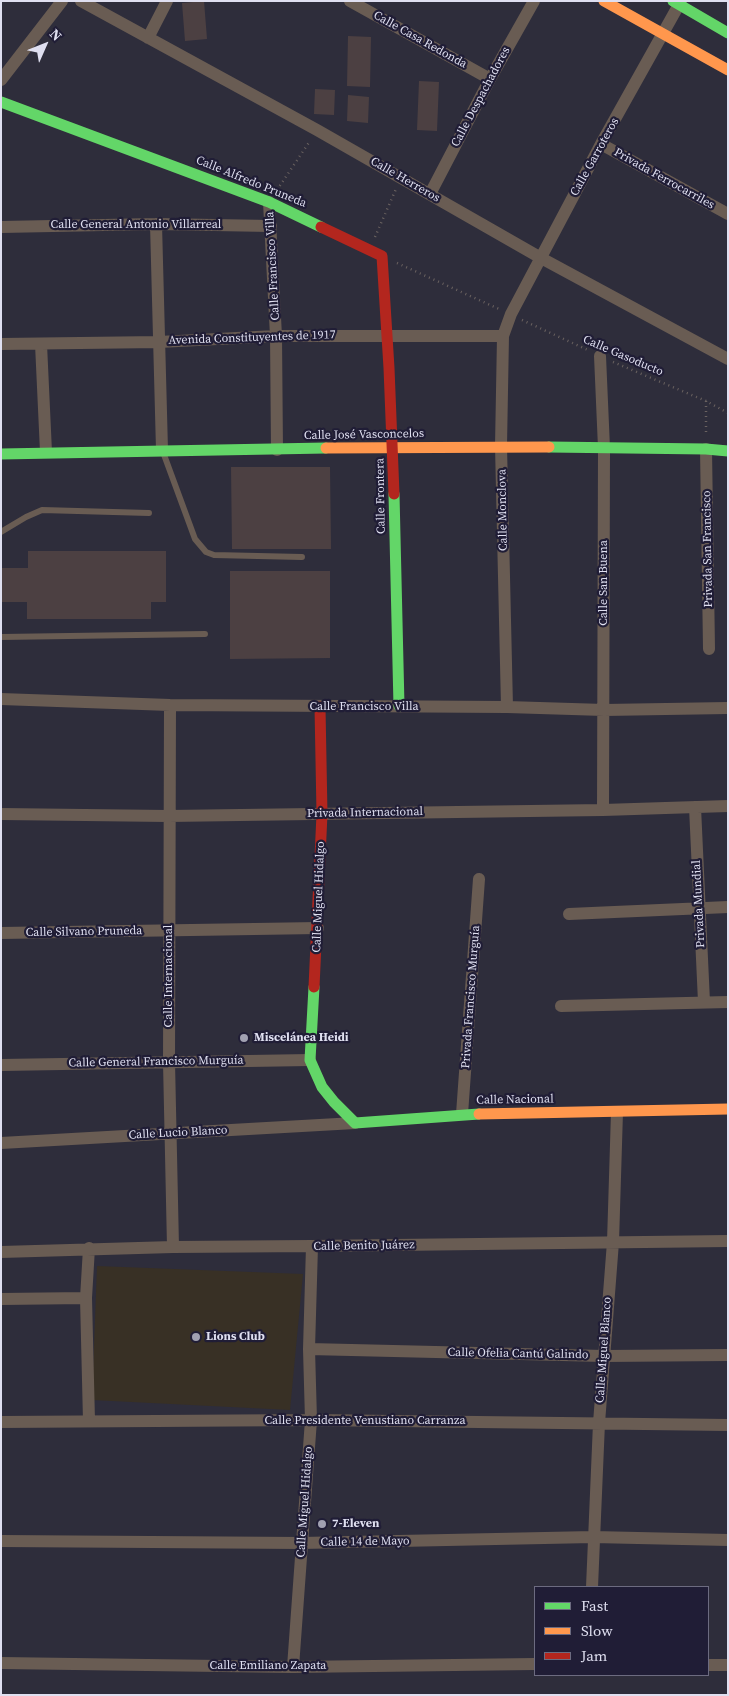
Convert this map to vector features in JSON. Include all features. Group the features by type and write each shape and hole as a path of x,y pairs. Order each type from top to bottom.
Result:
{"street":[{"path":"1,80 62,1"},
{"name":"Calle Herreros","path":"81,1 317,130 541,258 728,359"},
{"path":"148,38 167,1"},
{"name":"Calle Casa Redonda","path":"350,1 490,79"},
{"name":"Calle Despachadores","path":"430,194 490,79 534,1"},
{"path":"604,1 728,70"},
{"path":"678,2 728,33"},
{"name":"Calle Garroteros","path":"511,314 601,144 664,34 678,2"},
{"name":"Calle Alfredo Pruneda","path":"1,102 269,202 382,256"},
{"name":"Privada Ferrocarriles","path":"601,144 728,214"},
{"name":"Calle Francisco Villa","path":"269,202 276,336 277,450"},
{"path":"156,224 162,450"},
{"name":"Calle General Antonio Villarreal","path":"1,226 156,224 271,226"},
{"name":"Calle Frontera","path":"382,256 393,448 399,706"},
{"name":"Calle Monclova","path":"506,707 501,446 503,336 511,314"},
{"name":"Avenida Constituyentes de 1917","path":"1,344 159,342 276,336 503,336"},
{"path":"41,344 46,452"},
{"name":"Calle San Buena","path":"600,356 604,448 603,810"},
{"name":"Calle José Vasconcelos","path":"1,454 501,446 706,449 728,451"},
{"name":"Privada San Francisco","path":"706,449 709,649"},
{"name":"Calle Francisco Villa","path":"1,699 170,706 399,706 604,710 728,708"},
{"name":"Calle Internacional","path":"170,706 168,816 169,1062 174,1246"},
{"name":"Calle Miguel Hidalgo","path":"320,707 322,814 318,928 310,1060 320,1086 334,1104 355,1123"},
{"name":"Privada Internacional","path":"1,814 168,816 603,810 728,806"},
{"name":"Privada Mundial","path":"695,807 704,1002"},
{"name":"Privada Francisco Murguía","path":"462,1114 479,879"},
{"path":"568,914 728,907"},
{"name":"Calle Silvano Pruneda","path":"1,933 318,928"},
{"path":"561,1006 728,1002"},
{"name":"Calle General Francisco Murguía","path":"1,1065 310,1060"},
{"name":"Calle Nacional","path":"355,1123 462,1114 728,1110"},
{"name":"Calle Miguel Blanco","path":"592,1586 599,1423 613,1242 617,1112"},
{"name":"Calle Lucio Blanco","path":"1,1143 355,1123"},
{"name":"Calle Benito Juárez","path":"1,1252 174,1246 728,1241"},
{"name":"Calle Miguel Hidalgo","path":"293,1667 310,1420 309,1349 312,1246"},
{"path":"89,1248 86,1298 89,1421"},
{"path":"1,1299 86,1298"},
{"name":"Calle Ofelia Cantú Galindo","path":"309,1349 604,1356 728,1355"},
{"name":"Calle Presidente Venustiano Carranza","path":"1,1422 310,1420 728,1425"},
{"name":"Calle 14 de Mayo","path":"1,1541 302,1543 593,1538 728,1540"},
{"name":"Calle Emiliano Zapata","path":"1,1663 293,1667 534,1664"},
{"path":"709,1665 728,1665"}],"lane":[{"path":"162,450 195,539 206,552 214,555 302,557"},
{"path":"1,532 42,510 149,513"},
{"path":"1,637 205,634"}],"path":[{"path":"269,202 317,130"},
{"path":"369,250 401,178"},
{"path":"382,256 511,314"},
{"name":"Calle Gasoducto","path":"511,314 600,356 706,401 728,413"},
{"path":"706,401 706,449"}],"shaded area":[{"name":"Lions Club","path":"97,1266 303,1274 290,1410 92,1400"}],"building":[{"path":"204,1 207,39 185,41 182,3"},
{"path":"348,36 371,37 370,87 347,86"},
{"path":"419,81 439,82 437,131 417,130"},
{"path":"315,89 335,90 334,115 314,114"},
{"path":"348,95 369,97 368,123 347,121"},
{"path":"231,467 330,467 331,549 232,549"},
{"path":"28,551 166,551 166,602 151,602 151,619 27,619 27,602 1,602 1,568 28,568"},
{"path":"230,571 330,571 330,658 230,659"}],"traffic: fast":[{"path":"673,1 728,33"},
{"path":"1,102 269,202 321,227"},
{"path":"549,447 706,449 728,451"},
{"path":"1,454 326,448"},
{"path":"394,494 399,706"},
{"path":"314,987 310,1060 322,1087 355,1123 479,1114"}],"traffic: slow":[{"path":"604,1 728,70"},
{"path":"326,448 549,447"},
{"path":"479,1114 728,1109"}],"traffic: jam":[{"path":"321,227 382,256 394,494"},
{"path":"314,987 322,814 320,707"}],"place":[{"name":"Miscelánea Heidi","path":"244,1038"},
{"name":"Lions Club","path":"196,1337"},
{"name":"7-Eleven","path":"322,1524"}]}
